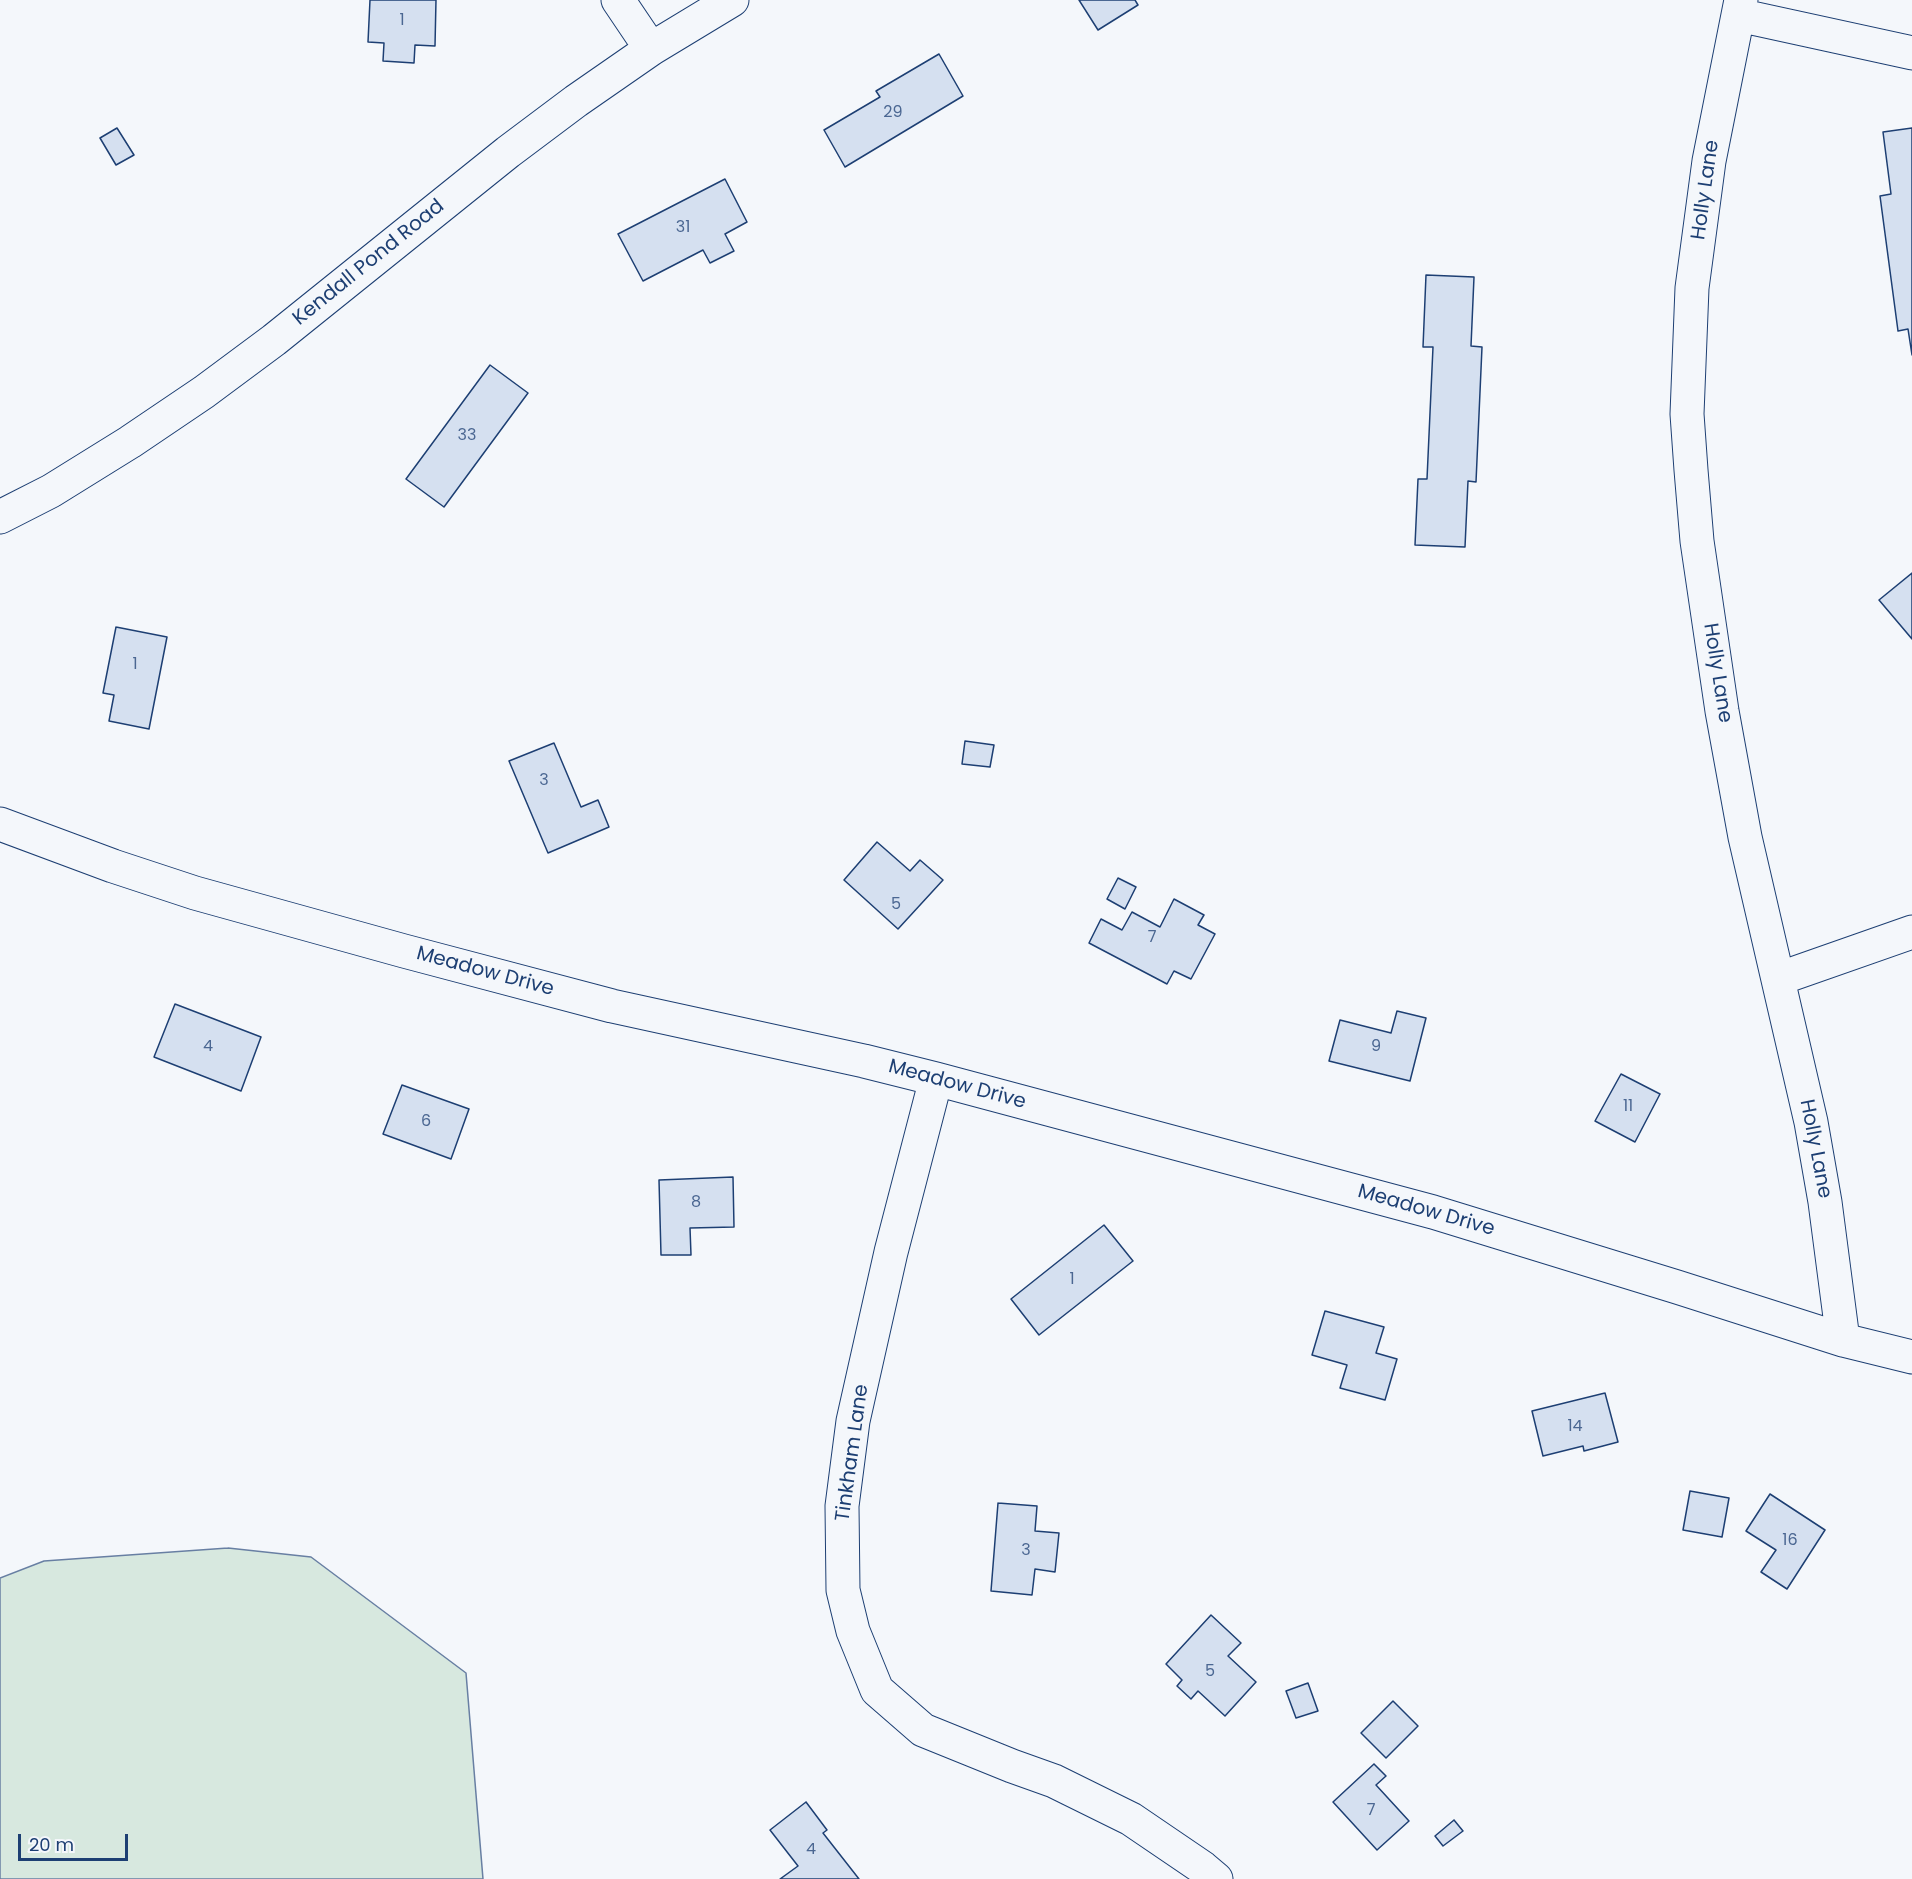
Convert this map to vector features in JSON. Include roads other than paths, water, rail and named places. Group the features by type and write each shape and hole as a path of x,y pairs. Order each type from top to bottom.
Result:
{"street":[{"path":"618,0 651,49"},
{"name":"Kendall Pond Road","path":"0,517 51,491 204,392 576,101 651,49 732,0"},
{"path":"1739,8 1912,53"},
{"name":"Holly Lane","path":"1739,8 1709,161 1692,288 1687,414 1697,541 1722,711 1745,837 1811,1122 1825,1202 1843,1340"},
{"name":"Meadow Drive","path":"0,824 113,866 195,893 612,1006 936,1079 1433,1212 1843,1340 1912,1357"},
{"path":"1778,979 1912,932"},
{"name":"Tinkham Lane","path":"936,1079 891,1252 853,1421 842,1506 843,1590 853,1631 877,1690 923,1730 1054,1781 1131,1819 1216,1879"}]}
